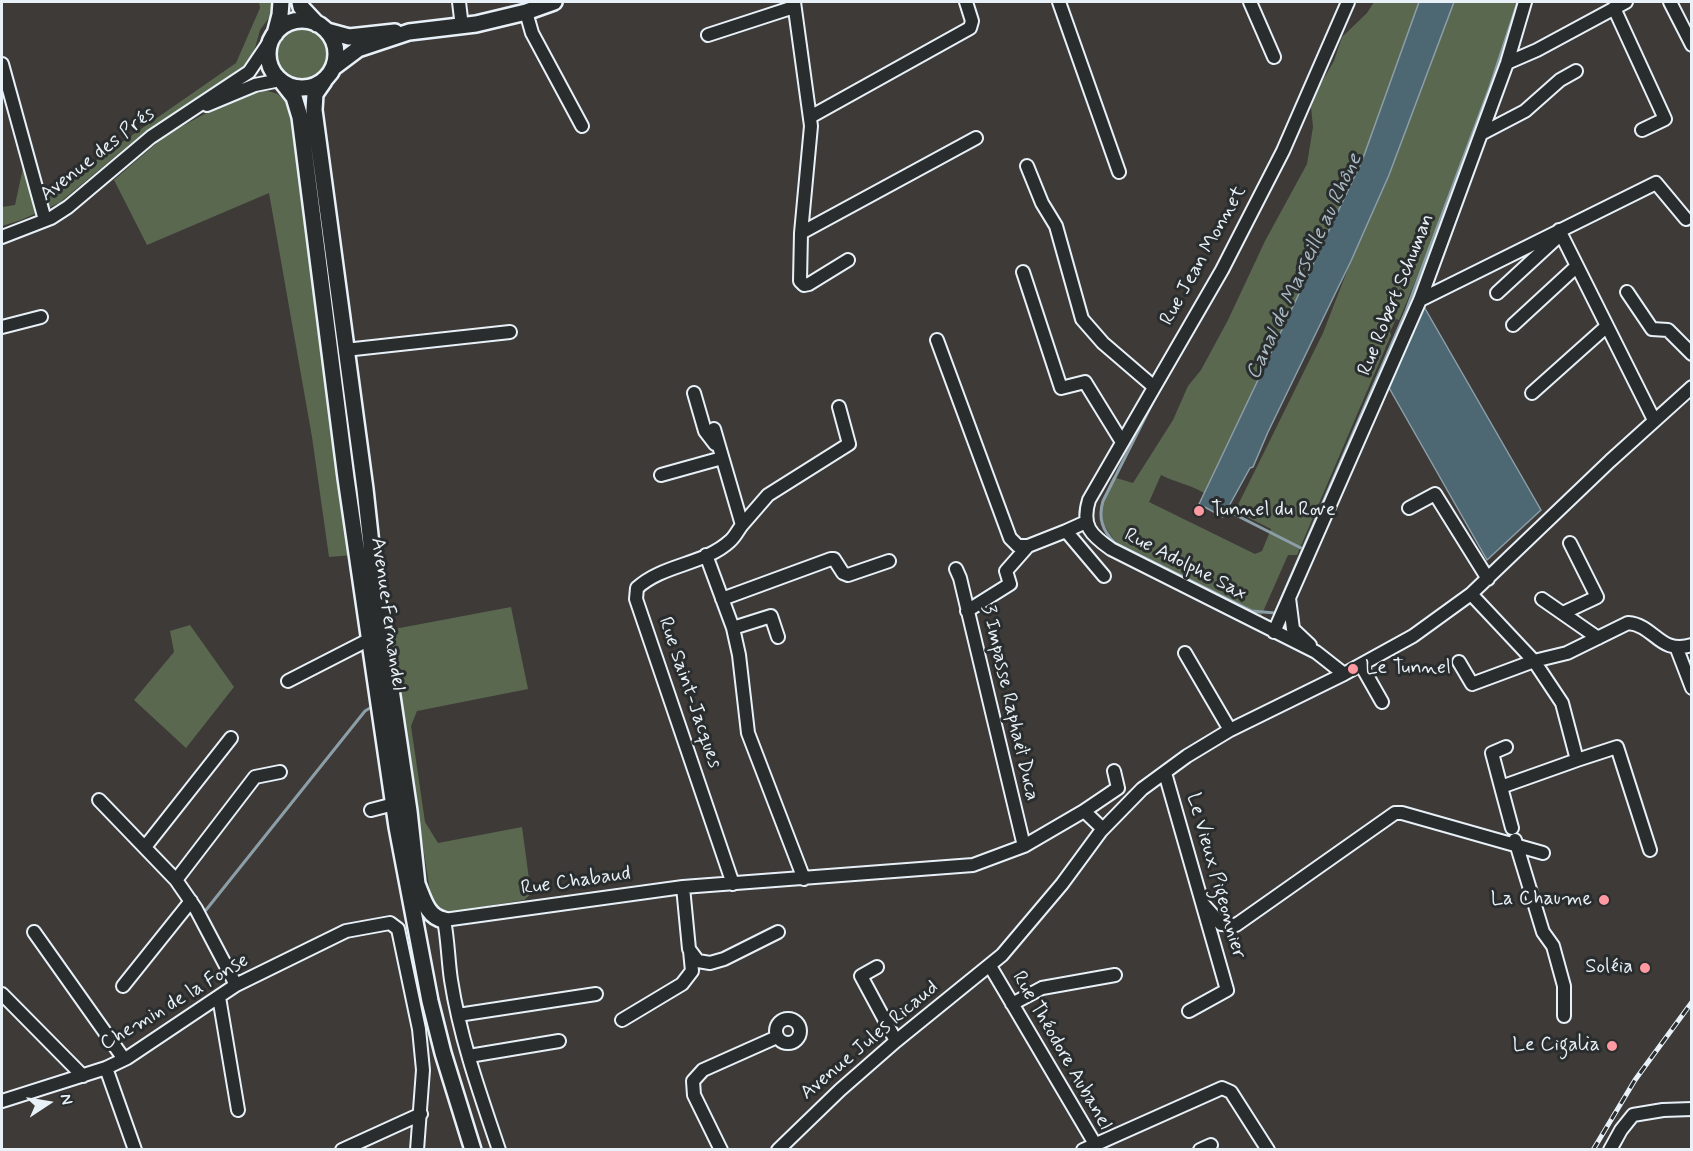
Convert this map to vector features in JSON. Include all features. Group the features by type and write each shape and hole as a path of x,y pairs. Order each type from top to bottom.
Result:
{"main road":[{"path":"280,2 280,15 268,49 269,61 273,72 293,87 314,86 324,81 334,68 358,49 409,32"},
{"path":"300,2 301,7 333,39 336,48 334,68"},
{"path":"273,36 289,23 308,21 349,37 387,31 409,32 462,27 526,12 554,2"},
{"name":"Avenue Fernandel","path":"282,81 294,97 300,117 333,380 370,639 394,804 419,949 443,1053 473,1149"},
{"name":"Avenue Fernandel","path":"324,81 315,94 314,110 417,884 433,973 448,1036 482,1149"},
{"path":"417,884 430,912 438,919 444,920"},
{"path":"443,1053 467,1149"}],"street":[{"path":"459,2 462,27"},
{"path":"810,117 970,28 972,21 966,2"},
{"path":"1059,2 1119,172"},
{"name":"Rue Jean Monnet","path":"1086,522 1085,513 1089,500 1222,270 1278,161 1348,2"},
{"name":"Rue Robert Schuman","path":"1278,634 1289,597 1420,300 1507,63 1525,2"},
{"path":"1507,63 1537,50 1626,2"},
{"path":"1670,2 1692,45"},
{"path":"1254,3 1274,57"},
{"path":"708,35 794,4 810,117 810,142 801,233 800,281 804,285 809,284 848,260"},
{"path":"1614,9 1665,119 1642,130"},
{"path":"526,12 532,33 582,126"},
{"name":"Avenue des Prés","path":"2,237 45,220 69,207 152,137 249,72 273,36"},
{"path":"2,64 45,220"},
{"path":"1481,134 1525,111 1560,80 1576,71"},
{"name":"Avenue des Prés","path":"184,114 255,85 282,81"},
{"path":"801,233 976,138"},
{"path":"1027,165 1042,203 1056,226 1082,319 1103,343 1153,386"},
{"path":"1420,300 1656,183 1686,219"},
{"path":"1560,232 1654,420"},
{"path":"1497,293 1560,232"},
{"path":"1514,325 1577,266"},
{"path":"1023,272 1061,388 1085,382 1122,442"},
{"path":"1627,292 1652,329 1668,330 1692,354"},
{"path":"2,327 41,316"},
{"path":"1532,393 1607,326"},
{"path":"345,350 510,332"},
{"path":"938,340 1010,538 1018,546 1028,546 1086,522"},
{"name":"Avenue Jules Ricaud","path":"778,1149 896,1041 1002,955 1062,884 1103,829 1142,789 1187,756 1230,730 1344,674 1413,636 1471,594 1654,420 1692,387"},
{"path":"694,393 705,431 721,453"},
{"name":"Rue Saint-Jacques","path":"733,884 636,599 637,588 648,578 706,555 731,541 768,495 849,444 839,407"},
{"path":"714,429 742,525"},
{"path":"661,475 721,453"},
{"path":"1408,508 1435,494 1488,579"},
{"name":"Rue Adolphe Sax","path":"1086,522 1094,536 1111,549 1316,652 1344,674"},
{"path":"1066,531 1104,576"},
{"path":"1563,613 1597,597 1570,543"},
{"path":"967,611 1010,584 1006,571 1028,546"},
{"path":"706,555 733,628 739,655 748,733 804,879"},
{"path":"723,602 831,559 834,559 843,573 848,575 889,561"},
{"name":"3 Impasse Raphaël Duca","path":"956,569 1024,846"},
{"path":"723,602 785,582"},
{"path":"1471,594 1534,661 1562,703 1577,760"},
{"path":"1289,597 1293,629 1316,652"},
{"path":"1542,598 1598,638"},
{"path":"733,628 771,616 778,637"},
{"path":"1459,662 1472,684 1534,661 1567,653 1628,623 1637,624 1664,644 1677,649 1692,645"},
{"path":"1278,634 1293,629"},
{"path":"288,681 370,639"},
{"path":"1677,649 1692,688"},
{"path":"1185,652 1230,730"},
{"path":"1361,665 1382,702"},
{"path":"145,847 231,738"},
{"path":"1506,747 1492,753 1543,932 1553,946 1564,986 1564,1016"},
{"path":"1500,787 1617,747 1650,850"},
{"name":"Rue Chabaud","path":"444,920 683,887 974,865 1024,846 1084,812 1118,788 1114,771"},
{"path":"176,880 255,777 280,772"},
{"name":"Le Vieux Pigeonnier","path":"1165,773 1227,990 1189,1011"},
{"path":"99,800 176,880 191,901 236,985"},
{"path":"371,810 394,804"},
{"path":"1084,812 1103,829"},
{"path":"1203,904 1221,924 1236,925 1395,813 1515,838 1543,853"},
{"path":"622,1020 682,984 692,971 683,887"},
{"path":"123,986 191,901"},
{"path":"444,920 458,1015 499,1149"},
{"name":"Chemin de la Fonse","path":"2,1101 106,1068 124,1059 236,985 346,931 390,923 398,929 419,1029 423,1070 421,1114"},
{"path":"34,932 124,1059"},
{"path":"689,949 698,961 710,963 724,959 778,932"},
{"name":"Rue Théodore Aubanel","path":"990,966 1101,1145 1083,1149"},
{"path":"877,967 861,976 896,1041"},
{"path":"1012,1004 1042,988 1115,975"},
{"path":"2,994 83,1076"},
{"path":"458,1015 596,994"},
{"path":"219,997 238,1110"},
{"path":"721,1149 694,1095 693,1081 703,1070 777,1036"},
{"path":"469,1056 559,1041"},
{"path":"106,1068 135,1149"},
{"path":"1101,1145 1222,1088 1231,1092 1268,1149"},
{"path":"1610,1149 1633,1115 1663,1110 1692,1109"},
{"path":"342,1149 421,1114"},
{"path":"417,1149 421,1114"}],"green space":[{"path":"259,2 275,2 275,6 260,30 253,55 245,66 141,135 59,203 2,226 2,207 15,205 23,168 36,163 48,198 82,170 236,63 260,8"},
{"path":"1374,2 1419,2 1362,161 1204,493 1161,475 1149,502 1255,554 1262,551 1271,529 1235,511 1323,333 1351,261 1389,175 1454,2 1518,2 1478,122 1399,320 1396,319 1390,332 1391,335 1297,555 1288,555 1258,623 1118,544 1104,525 1101,518 1101,505 1113,477 1133,483 1173,420 1188,386 1201,370 1228,320 1265,241 1307,164 1313,127 1311,107 1334,61 1342,37 1367,13"},
{"path":"302,26 312,28 321,34 327,43 329,53 327,63 321,72 312,78 302,80 292,78 283,72 277,63 275,53 277,43 283,34 292,28"},
{"path":"258,90 279,95 292,113 353,555 329,557 312,437 269,193 147,245 114,180 166,135 221,105"},
{"path":"511,607 528,689 417,711 411,726 425,822 438,843 522,827 531,894 524,900 445,913 435,907 430,891 389,630"},
{"path":"190,625 234,687 186,748 134,700 174,652 170,631"}],"water":[{"name":"Canal de Marseille au Rhône","path":"1419,2 1454,2 1389,175 1351,261 1253,467 1250,468 1223,517 1199,504 1362,161"},
{"path":"1423,305 1541,510 1487,560 1388,386"}],"waterway":[{"path":"1158,392 1103,501 1101,518 1104,528 1115,543 1252,611 1275,613 1406,311 1490,87 1518,2"},
{"path":"1340,34 1346,21"},
{"path":"1224,509 1303,549"},
{"path":"206,910 365,711 370,708"}],"railway":[{"path":"1593,1150 1635,1080 1692,1002"}],"place":[{"name":"Tunnel du Rove","path":"1199,511"},
{"name":"Le Tunnel","path":"1353,669"},
{"name":"La Chaume","path":"1604,900"},
{"name":"Soléia","path":"1645,968"},
{"name":"Le Cigalia","path":"1612,1046"}]}
